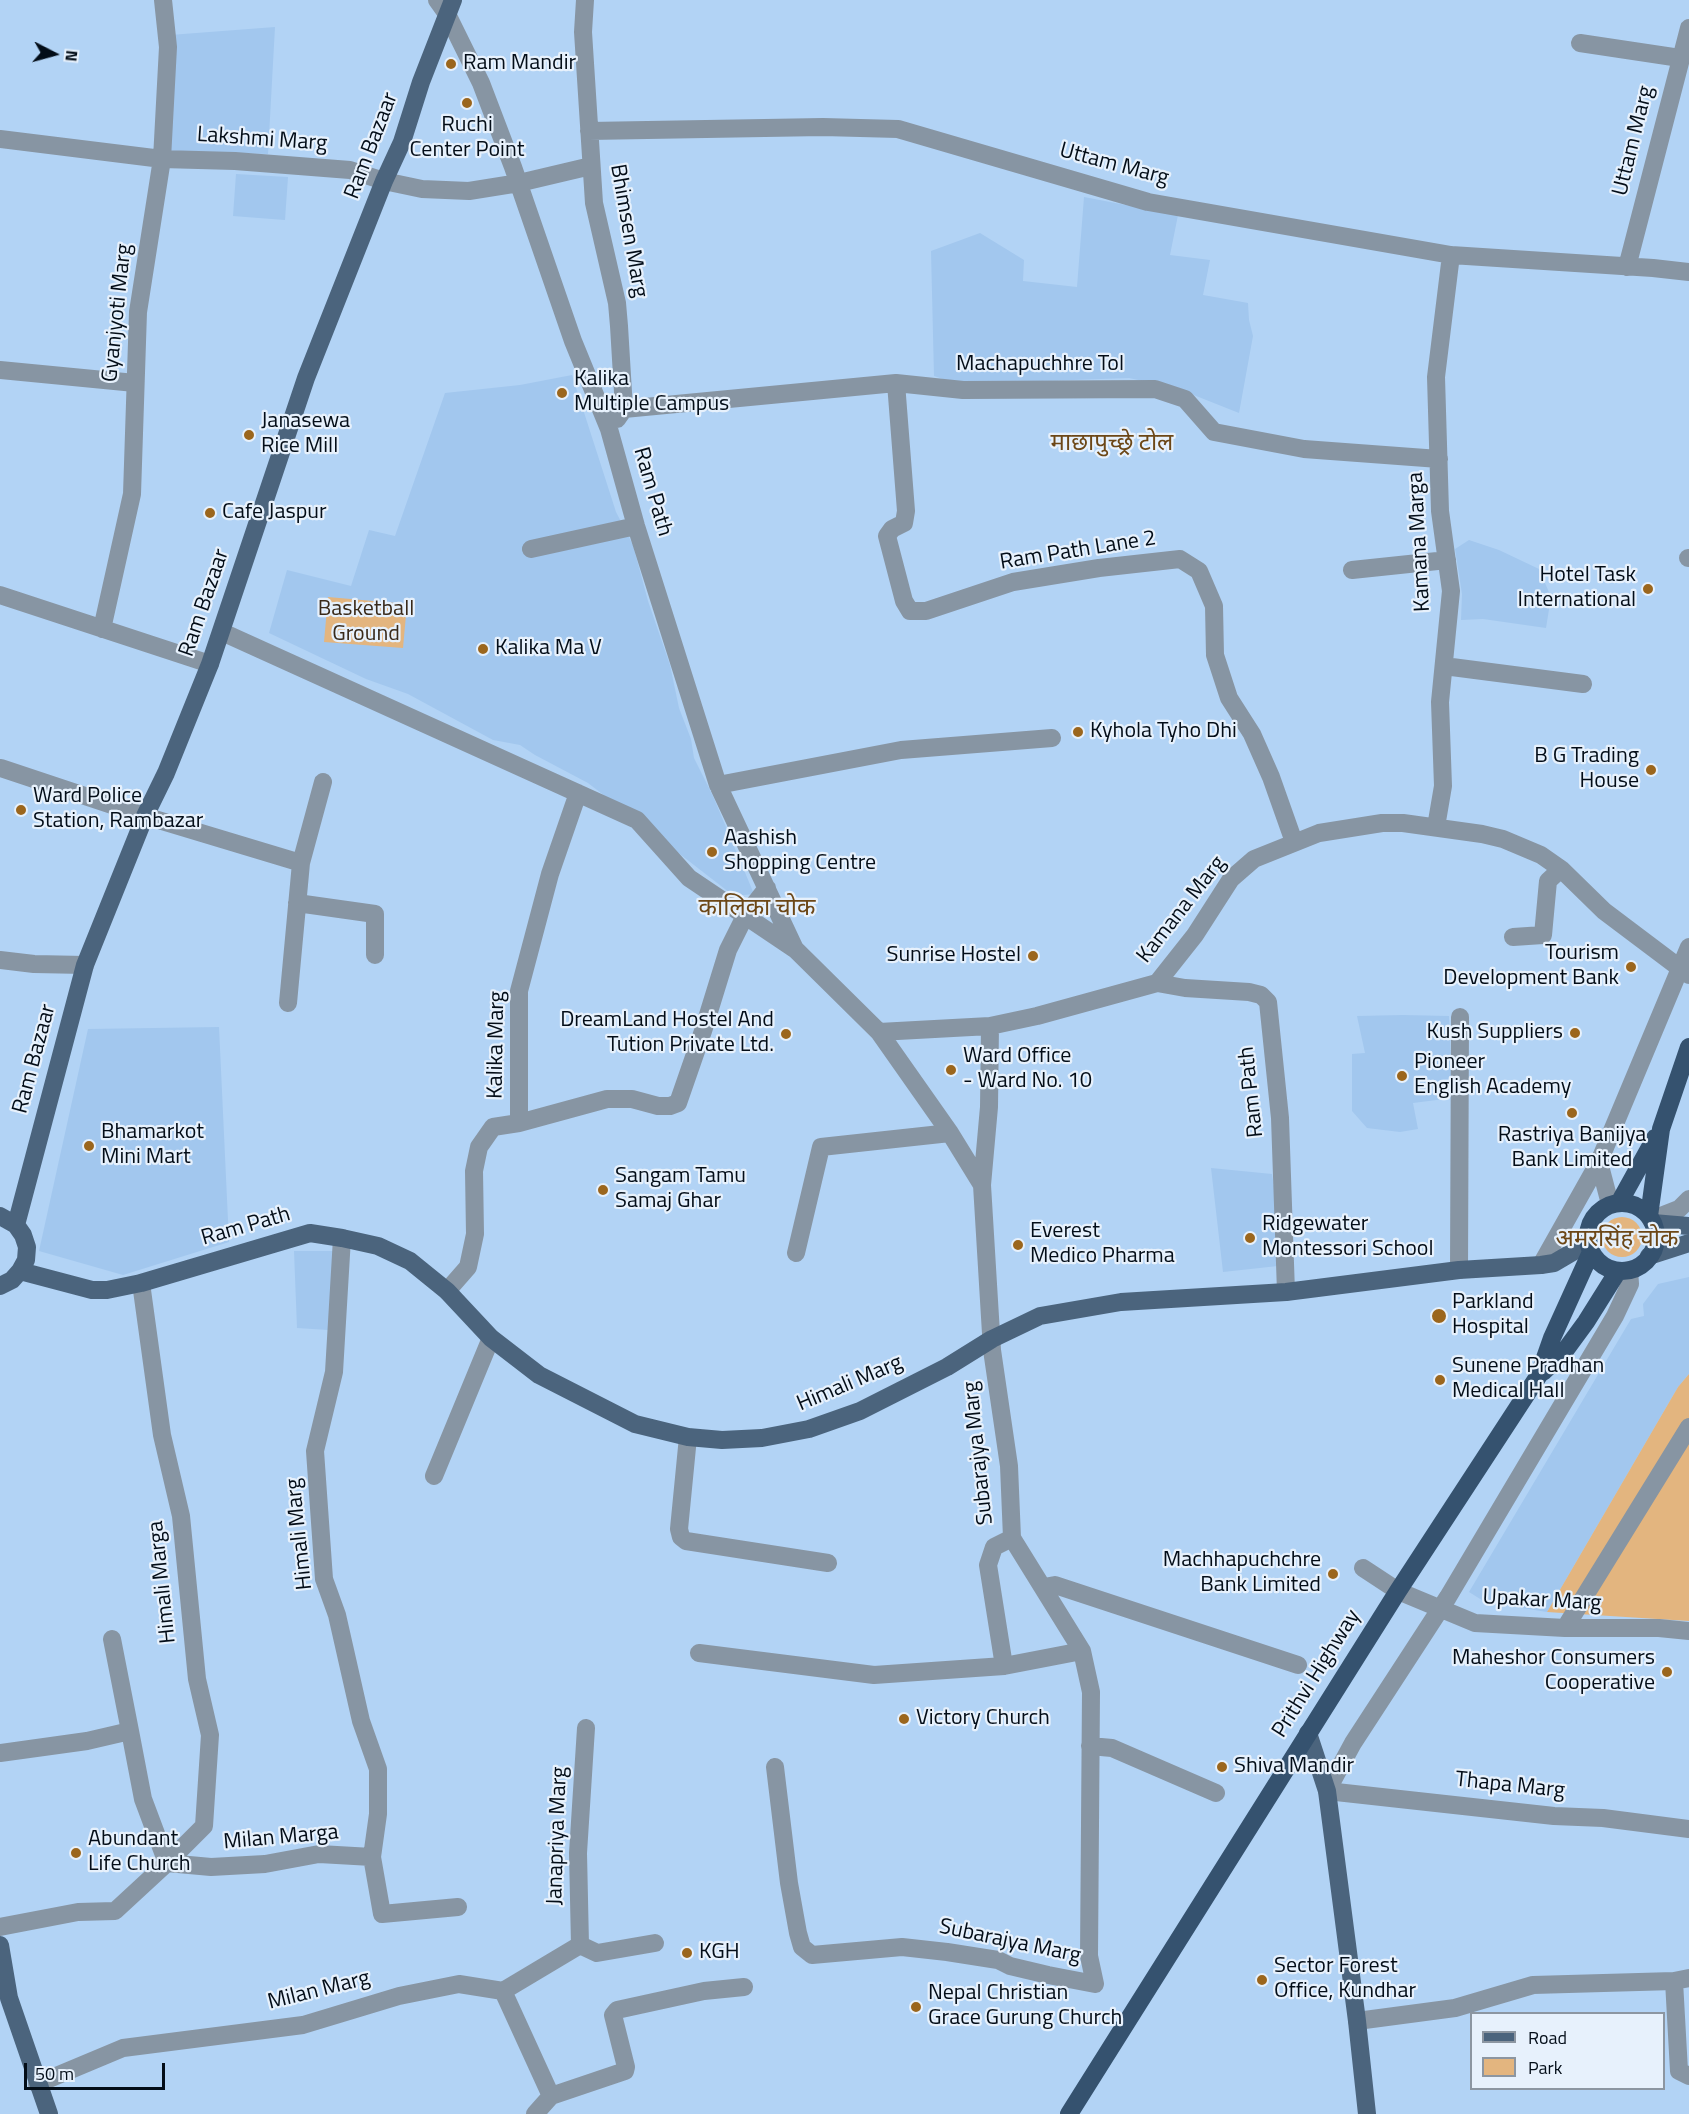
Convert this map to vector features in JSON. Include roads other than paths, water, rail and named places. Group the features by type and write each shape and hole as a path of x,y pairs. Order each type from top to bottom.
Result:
{"highway":[{"path":"1590,1248 1598,1261 1607,1268 1624,1270 1643,1263 1654,1246 1656,1235 1651,1220 1661,1129 1689,1047"},
{"name":"Prithvi Highway","path":"1069,2114 1398,1591 1539,1375 1590,1248 1588,1233 1590,1224 1602,1209 1615,1203 1661,1129"},
{"path":"1615,1203 1636,1205 1651,1220"},
{"path":"1539,1375 1564,1352 1624,1270"}],"main road":[{"name":"Ram Bazaar","path":"8,1220 85,965 210,664 306,378 384,181 402,142 446,5"},
{"path":"0,1286 12,1280 26,1260 27,1247 23,1235 8,1220"},
{"path":"1651,1220 1689,1226"},
{"name":"Ram Path","path":"20,1271 92,1290 107,1290 141,1283 310,1233 378,1246 410,1261 447,1291 491,1338"},
{"path":"1649,1256 1689,1243"},
{"path":"992,1339 1040,1316 1120,1302 1286,1292 1459,1270 1541,1265 1554,1263 1590,1248"},
{"name":"Himali Marg","path":"491,1338 539,1375 635,1424 688,1437 722,1440 762,1438 809,1429 860,1411 947,1367 992,1339"},
{"path":"1308,1733 1327,1791 1367,2114"},
{"path":"0,1945 5,1993 49,2114"}],"street":[{"name":"Gyanjyoti Marg","path":"102,629 132,494 138,312 162,159 168,48 163,0"},
{"name":"Bhimsen Marg","path":"585,0 583,32 594,203 617,303 624,409"},
{"name":"Ram Path","path":"446,5 480,83 519,183 573,341 609,429 636,526 718,785 796,950"},
{"name":"Uttam Marg","path":"1627,267 1689,28"},
{"path":"1580,43 1680,58"},
{"name":"Uttam Marg","path":"590,131 824,127 898,129 1148,202 1451,255 1689,272"},
{"name":"Lakshmi Marg","path":"0,139 162,159 236,161 350,170 384,181 422,189 470,191 519,183 591,166"},
{"name":"Kamana Marga","path":"1436,827 1443,786 1440,702 1451,591 1440,511 1436,377 1451,255"},
{"path":"0,370 135,383"},
{"name":"Machapuchhre Tol","path":"624,409 896,383 963,390 1155,389 1185,399 1214,432 1304,449 1439,459"},
{"name":"Ram Path Lane 2","path":"896,383 906,511 904,523 892,529 887,536 904,602 910,611 926,611 1013,582 1099,568 1180,559 1199,571 1214,606 1215,656 1229,698 1252,734 1271,777 1294,842"},
{"path":"609,429 624,409"},
{"path":"531,549 636,526"},
{"path":"1352,570 1447,560"},
{"path":"0,595 210,664"},
{"path":"222,632 637,820 689,878 796,950 879,1032 950,1133 982,1185"},
{"path":"1444,666 1583,684"},
{"path":"718,785 901,750 1052,738"},
{"path":"1,768 145,816 301,863"},
{"path":"288,1003 301,863 323,782"},
{"name":"Kalika Marg","path":"578,793 550,874 519,991 519,1123 607,1099 632,1099 658,1106 678,1103 728,950 745,916"},
{"name":"Kamana Marg","path":"879,1032 990,1026 1037,1016 1157,983 1195,935 1231,879 1254,859 1319,832 1382,823 1436,827 1503,839 1541,855 1561,869 1604,911 1685,972"},
{"path":"1513,937 1543,935 1548,881 1561,869"},
{"path":"745,916 766,888"},
{"path":"297,903 375,914 375,956"},
{"path":"1541,1265 1599,1162 1685,972 1689,947"},
{"path":"0,960 34,964 85,965"},
{"name":"Ram Path","path":"1157,983 1185,988 1250,992 1261,995 1268,1002 1280,1118 1286,1292"},
{"path":"1459,1270 1460,1017"},
{"name":"Subarajya Marg","path":"775,1767 789,1883 798,1933 802,1947 812,1956 902,1947 998,1960 1010,1966 1048,1976 1095,1984 1089,1956 1091,1692 1082,1651 1012,1538 1009,1466 992,1339 982,1185 989,1107 990,1026"},
{"path":"447,1291 468,1267 475,1234 474,1171 478,1147 493,1127 519,1123"},
{"path":"796,1253 821,1147 950,1133"},
{"path":"1599,1162 1615,1203"},
{"path":"1651,1220 1678,1209 1689,1199"},
{"name":"Himali Marg","path":"342,1238 334,1372 315,1451 324,1579 336,1615 361,1722 378,1768 378,1814 372,1857"},
{"path":"1327,1791 1353,1743 1454,1587 1616,1316 1629,1284 1624,1270"},
{"name":"Himali Marga","path":"141,1283 162,1434 181,1516 196,1679 210,1735 204,1826 167,1863"},
{"path":"434,1476 491,1338"},
{"path":"1565,1628 1689,1427"},
{"path":"688,1437 679,1529 681,1537 686,1541 828,1563"},
{"path":"1004,1666 988,1565 994,1547 1012,1538"},
{"name":"Upakar Marg","path":"1363,1568 1398,1591 1475,1623 1565,1628 1659,1628 1689,1631"},
{"path":"1044,1587 1055,1585 1298,1665"},
{"path":"0,1927 78,1912 115,1911 167,1863 143,1799 112,1639"},
{"path":"699,1653 874,1675 1004,1666 1082,1651"},
{"name":"Janapriya Marg","path":"580,1945 578,1852 586,1728"},
{"path":"0,1753 87,1741 129,1731"},
{"path":"1090,1746 1112,1748 1216,1793"},
{"name":"Thapa Marg","path":"1327,1791 1554,1816 1603,1818 1689,1829"},
{"name":"Milan Marga","path":"167,1863 212,1868 265,1864 319,1854 372,1857"},
{"path":"372,1857 382,1914 458,1907"},
{"path":"551,2096 502,1991 580,1945 597,1953 655,1943"},
{"path":"1357,2021 1455,2008 1533,1984 1682,1980 1679,2071 1689,2076"},
{"name":"Milan Marg","path":"37,2084 123,2048 303,2025 399,1996 459,1984 502,1991"},
{"path":"535,2114 551,2096 625,2071 626,2067 613,2015 617,2010 704,1991 744,1987"}],"place":[{"name":"Ram Mandir","path":"451,64"},
{"name":"Ruchi Center Point","path":"467,103"},
{"name":"Kalika Multiple Campus","path":"562,393"},
{"name":"Janasewa Rice Mill","path":"249,435"},
{"name":"Cafe Jaspur","path":"210,513"},
{"name":"Hotel Task International","path":"1648,589"},
{"name":"Kalika Ma V","path":"483,649"},
{"name":"Kyhola Tyho Dhi","path":"1078,732"},
{"name":"B G Trading House","path":"1651,770"},
{"name":"Ward Police Station, Rambazar","path":"21,810"},
{"name":"Aashish Shopping Centre","path":"712,852"},
{"name":"Sunrise Hostel","path":"1033,956"},
{"name":"Tourism Development Bank","path":"1631,967"},
{"name":"Kush Suppliers","path":"1575,1033"},
{"name":"DreamLand Hostel And Tution Private Ltd.","path":"786,1034"},
{"name":"Ward Office - Ward No. 10","path":"951,1070"},
{"name":"Pioneer English Academy","path":"1402,1076"},
{"name":"Rastriya Banijya Bank Limited","path":"1572,1113"},
{"name":"Bhamarkot Mini Mart","path":"89,1146"},
{"name":"Sangam Tamu Samaj Ghar","path":"603,1190"},
{"name":"Ridgewater Montessori School","path":"1250,1238"},
{"name":"Everest Medico Pharma","path":"1018,1245"},
{"name":"Parkland Hospital","path":"1439,1316"},
{"name":"Sunene Pradhan Medical Hall","path":"1440,1380"},
{"name":"Machhapuchchre Bank Limited","path":"1333,1574"},
{"name":"Maheshor Consumers Cooperative","path":"1667,1672"},
{"name":"Victory Church","path":"904,1719"},
{"name":"Shiva Mandir","path":"1222,1767"},
{"name":"Abundant Life Church","path":"76,1853"},
{"name":"KGH","path":"687,1953"},
{"name":"Sector Forest Office, Kundhar","path":"1262,1980"},
{"name":"Nepal Christian Grace Gurung Church","path":"916,2007"}],"district":[{"name":"माछापुच्छ्रे टोल","path":"1112,444"},
{"name":"कालिका चोक","path":"757,909"},
{"name":"अमरसिंह चोक","path":"1617,1240"}],"park label":[{"name":"Basketball Ground","path":"366,622"}]}
